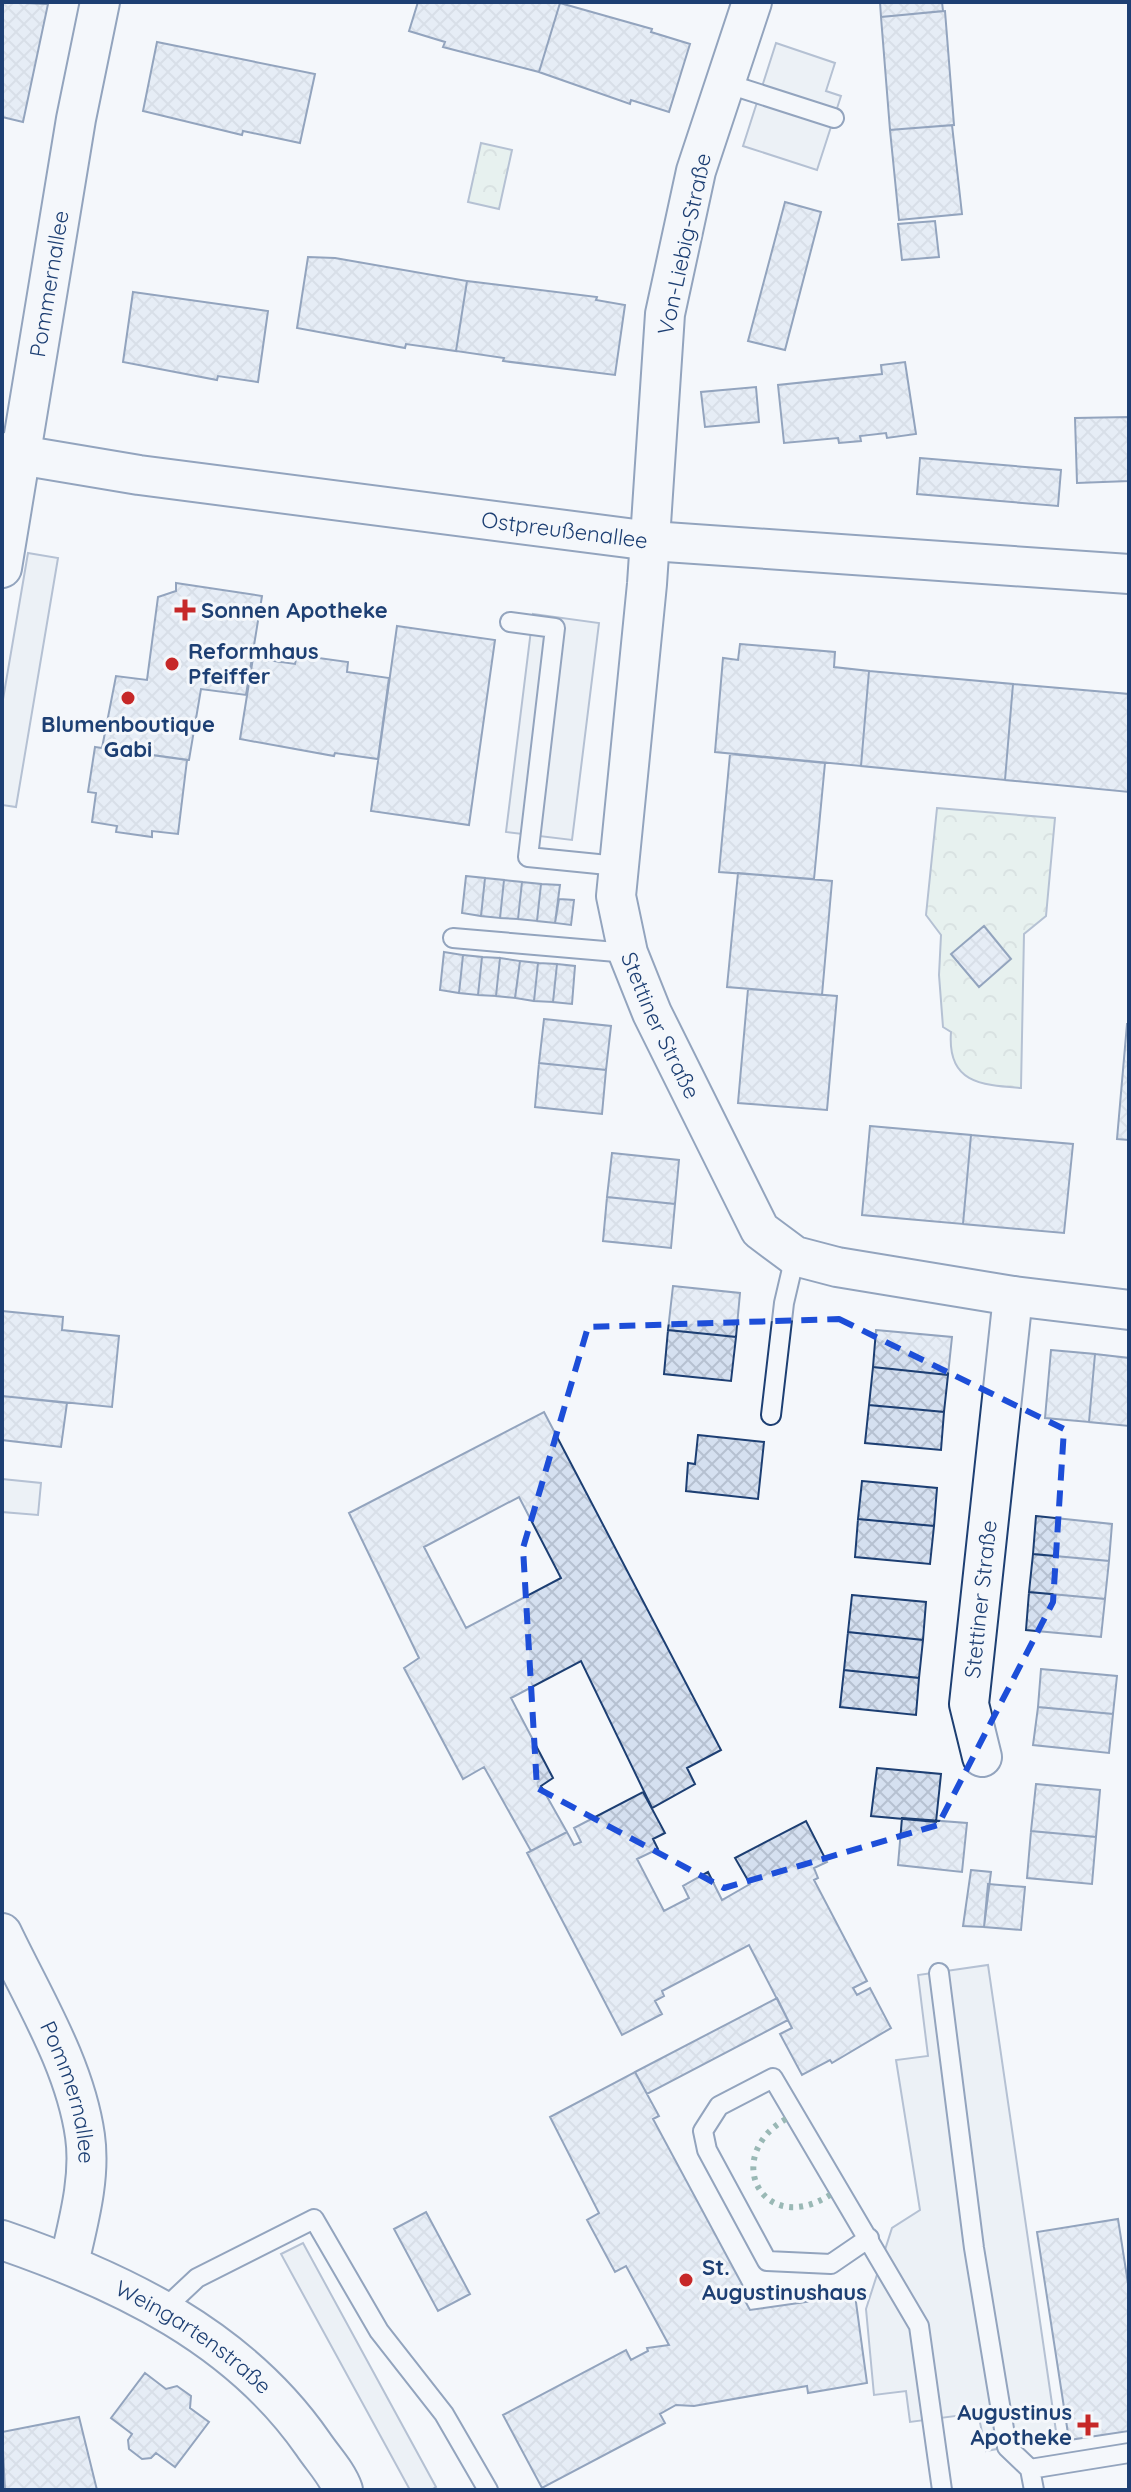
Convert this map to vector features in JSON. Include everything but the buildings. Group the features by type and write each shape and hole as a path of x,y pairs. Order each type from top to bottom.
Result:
{"street":[{"name":"Pommernallee","path":"2,568 12,454 100,2"},
{"name":"Von-Liebig-Straße","path":"651,541 665,314 696,171 752,2"},
{"name":"Ostpreußenallee","path":"12,454 139,475 651,541 1129,574"},
{"name":"Stettiner Straße","path":"651,541 616,896 628,953 652,1013 760,1230 795,1256 837,1267 1013,1296 1129,1310"},
{"name":"Stettiner Straße","path":"982,1757 969,1704 1013,1296"},
{"name":"Pommernallee","path":"2,1933 74,2084 85,2139 82,2205 69,2263"},
{"name":"Weingartenstraße","path":"2,2240 69,2263 164,2309 230,2354 294,2416 343,2490"}],"lane":[{"path":"725,83 834,118"},
{"path":"510,622 555,628 528,857 618,866"},
{"path":"453,938 628,953"},
{"path":"771,1415 784,1303 795,1256"},
{"path":"939,1973 974,2248 1007,2447 1030,2469 1034,2490"},
{"path":"869,2238 831,2264 767,2261 707,2150 703,2131 719,2106 773,2078 869,2238 919,2326 942,2490"},
{"path":"164,2309 197,2278 314,2219 379,2331 444,2414 488,2490"},
{"path":"1030,2469 1129,2453"}],"highlighted area":[{"path":"839,1319 1064,1429 1053,1602 938,1825 724,1888 537,1788 523,1548 588,1327"}],"green space":[{"path":"481,143 512,150 499,209 468,202"},
{"path":"937,808 1055,818 1046,916 1024,934 1021,1088 980,1082 961,1071 951,1049 951,1032 943,1027 939,975 941,935 926,915"}],"shaded area":[{"path":"776,43 835,63 826,91 841,96 817,170 743,146"},
{"path":"28,553 58,558 16,807 2,805 2,705"},
{"path":"533,614 599,623 572,840 506,832"},
{"path":"2,1479 41,1483 38,1515 2,1512"},
{"path":"988,1965 1057,2438 986,2451 978,2413 910,2422 906,2391 874,2395 866,2309 892,2228 920,2210 896,2060 928,2056 918,1975"},
{"path":"303,2243 436,2487 431,2490 410,2490 281,2254"}],"hedge":[{"path":"786,2119 766,2135 756,2153 753,2171 758,2187 769,2200 785,2206 806,2206 830,2195"}],"place":[{"name":"Sonnen Apotheke","path":"185,610"},
{"name":"Reformhaus Pfeiffer","path":"172,664"},
{"name":"Blumenboutique Gabi","path":"128,698"},
{"name":"St. Augustinushaus","path":"686,2280"},
{"name":"Augustinus Apotheke","path":"1088,2425"}]}
